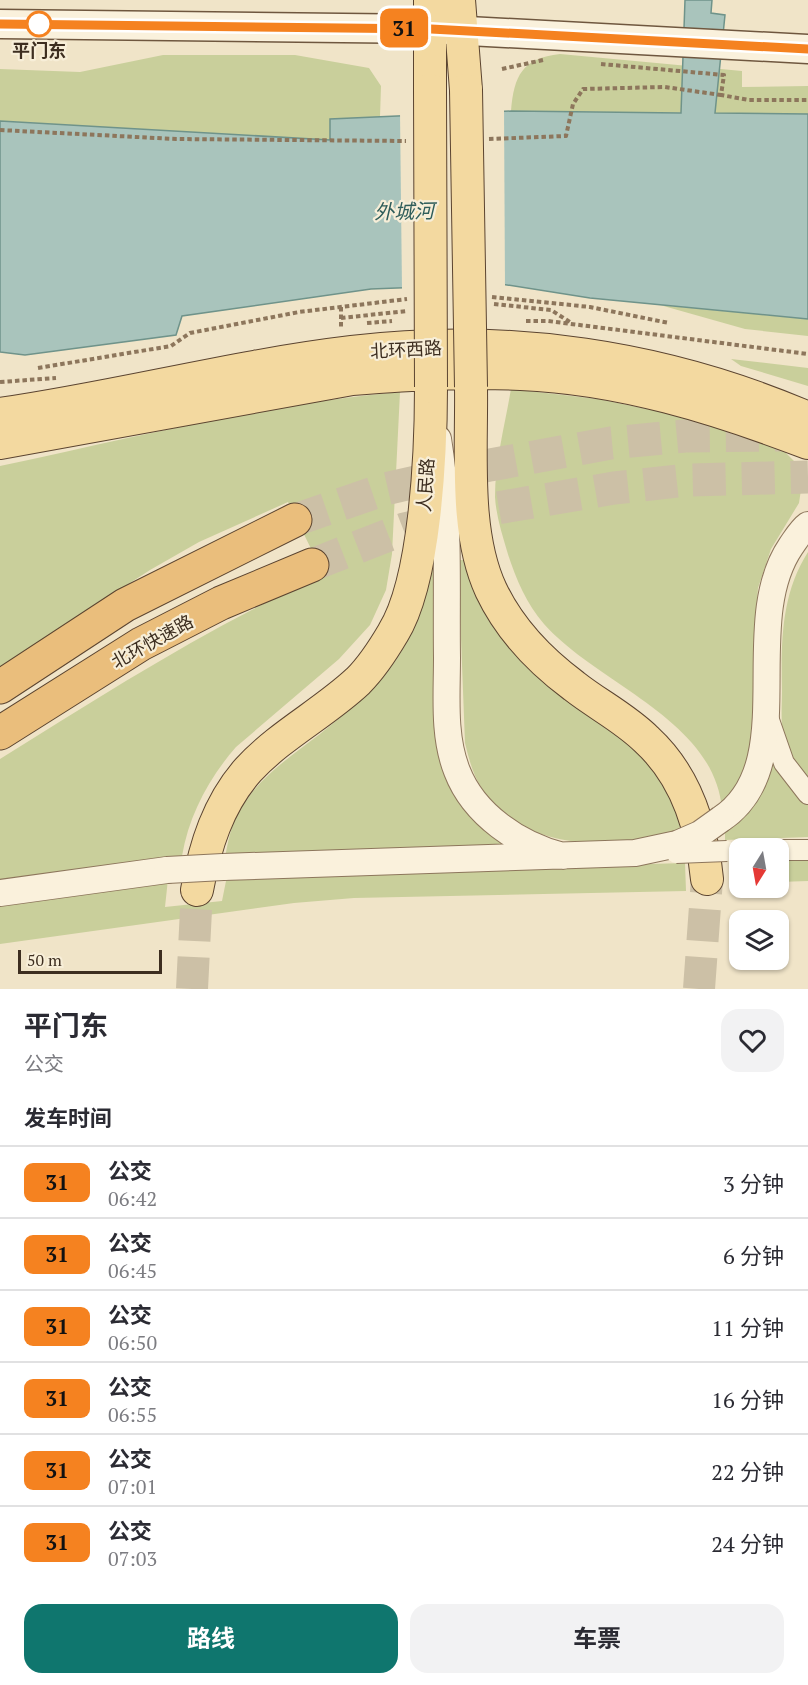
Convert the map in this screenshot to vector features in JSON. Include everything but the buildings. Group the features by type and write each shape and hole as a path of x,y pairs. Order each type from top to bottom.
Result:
{"highway":[{"path":"0,687 125,605 296,520"},
{"name":"北环快速路","path":"0,733 141,644 221,603 312,565"}],"main road":[{"path":"445,15 466,90 475,298 471,387 474,515 477,542 491,589 512,626 542,661 575,687 627,721 649,741 671,767 681,783 697,821 707,879"},
{"path":"0,24 445,15 665,42 808,49"},
{"name":"人民路","path":"197,890 206,847 215,822 242,778 260,758 358,680 395,631 410,594 421,538 431,394 422,303 430,90 445,15"},
{"name":"北环西路","path":"0,414 341,354 455,346 521,348 600,357 693,375 760,397 808,418"},
{"name":"北环西路","path":"0,443 352,379 411,375 522,374 586,381 688,401 744,418 808,443"}],"street":[{"path":"431,394 446,485 447,703 452,756 471,798 491,819 534,846 563,856"},
{"path":"760,397 808,406"},
{"path":"677,848 721,819 743,797 759,768 763,754 766,708 767,624 773,585 785,555 808,525"},
{"path":"766,708 776,745 784,763 808,794"},
{"path":"0,893 167,870 635,853 677,848 729,851"},
{"path":"789,850 808,850"}],"path":[{"path":"502,69 546,59"},
{"path":"594,63 724,75 720,95"},
{"path":"487,139 566,136 573,104 583,90 665,87 749,100 808,100"},
{"path":"0,130 176,139 407,141"},
{"path":"475,298 554,303 669,323"},
{"path":"475,298 552,310 573,324"},
{"path":"38,368 171,346 190,333 341,307 422,303"},
{"path":"341,318 422,303"},
{"path":"552,310 554,303"},
{"path":"341,307 341,327"}],"green space":[{"path":"560,54 742,71 742,87 808,86 808,114 511,111 515,88 522,71 537,60"},
{"path":"163,55 295,55 369,68 381,86 380,117 330,119 330,140 0,121 0,69 80,72"},
{"path":"660,305 808,319 808,336 745,329"},
{"path":"731,359 808,368 808,386 741,366"},
{"path":"511,389 598,399 696,419 779,446 794,461 802,483 799,503 771,549 758,588 753,649 756,755 722,809 714,778 698,751 676,727 650,705 593,666 544,624 522,589 503,538 495,497 498,457"},
{"path":"400,392 392,554 386,590 370,625 339,659 236,747 226,759 209,784 195,812 182,856 0,880 0,759 199,638 324,575 288,502 199,542 150,570 0,667 0,466 249,413 349,397"},
{"path":"808,552 808,782 787,747 783,735 782,655 784,619 792,585"},
{"path":"430,557 438,557 440,728 487,830 500,842 517,849 225,858 234,821 247,798 276,768 356,704 388,671 397,658 414,624"},
{"path":"458,560 470,560 621,732 655,766 688,827 634,840 606,843 577,842 550,837 524,827 502,811 483,790 474,773 465,743"},
{"path":"771,748 808,802 808,837 729,838 725,840 725,829"},
{"path":"789,860 808,860 808,881 789,882"},
{"path":"685,863 686,891 354,898 294,903 0,944 0,901 168,879 165,907 222,901 227,876"}],"water":[{"name":"外城河","path":"685,0 712,0 711,13 725,15 715,113 808,114 808,319 590,298 501,284 371,289 182,316 176,335 25,355 0,352 0,121 330,140 330,119 511,111 681,113"}],"pier":[{"path":"504,108 505,288 402,290 400,113"}],"tunnel":[{"path":"295,520 385,489 490,465 611,443 685,436 785,435"},
{"path":"312,565 404,529 497,508 614,488 688,480 808,477"},
{"path":"699,989 707,879"},
{"path":"192,989 197,890"}],"bus line":[{"name":"31","path":"0,24 431,29 808,49"}],"place":[{"name":"平门东","path":"39,24"}]}
